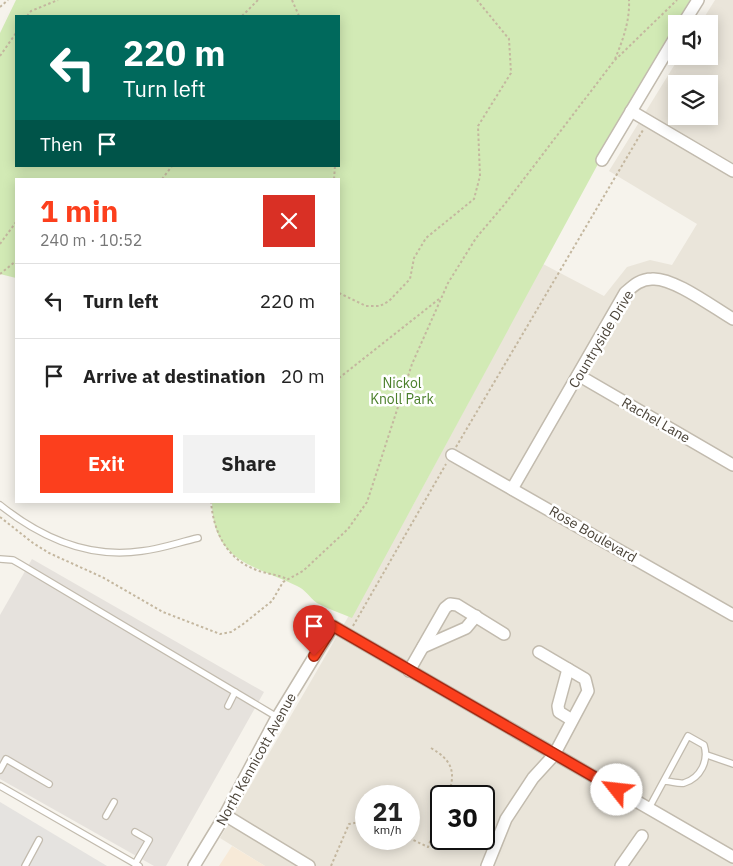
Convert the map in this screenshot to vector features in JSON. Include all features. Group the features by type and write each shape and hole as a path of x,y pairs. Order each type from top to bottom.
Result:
{"street":[{"path":"689,15 698,0"},
{"path":"602,160 668,49"},
{"path":"631,111 733,171"},
{"name":"Countryside Drive","path":"512,488 625,294 637,283 653,278 672,284 733,319"},
{"name":"Rachel Lane","path":"578,375 733,465"},
{"name":"Rose Boulevard","path":"452,455 733,615"},
{"path":"409,671 445,608 450,604 457,605 504,634"},
{"path":"423,647 466,628 476,616"},
{"name":"North Kennicott Avenue","path":"194,866 225,815 277,718 333,626 349,635"},
{"path":"349,635 733,857"},
{"path":"487,866 499,833 513,808 533,778 554,755 588,691 585,679 540,652"},
{"path":"568,669 558,706 559,712 572,720"},
{"path":"225,815 309,866"},
{"path":"621,866 642,836"}],"lane":[{"path":"0,505 20,521 43,535 61,543 84,548 141,552 198,538"},
{"path":"0,559 13,560 20,564 277,718"},
{"path":"228,706 235,692"},
{"path":"649,808 688,736 704,745 708,754 706,764 683,783 664,781"},
{"path":"708,754 733,764"},
{"path":"0,770 6,760 49,784"},
{"path":"0,786 137,865 149,840 135,832"},
{"path":"106,816 114,802"},
{"path":"25,866 39,840"}],"path":[{"path":"0,7 8,0"},
{"path":"28,15 31,11 58,0"},
{"path":"243,15 258,0"},
{"path":"292,0 299,15"},
{"path":"340,293 366,306 380,306 389,301 410,278 414,258 426,238 474,199 480,176 478,126 511,73 509,39 476,0"},
{"path":"614,61 624,37 629,0"},
{"path":"0,517 49,553 102,577 163,612 220,634 231,632 267,605 287,579 303,571 348,529 367,502 412,364 439,299 476,238 614,61 677,0"},
{"path":"0,56 15,34"},
{"path":"349,635 648,120"},
{"path":"163,178 171,167"},
{"path":"0,244 15,223"},
{"path":"0,274 15,262"},
{"path":"340,377 439,299"},
{"path":"211,503 223,545 231,554 255,570 287,579"},
{"path":"431,748 447,758 450,765 452,785"},
{"path":"330,866 349,824 355,823"},
{"path":"420,843 428,847 430,842"}],"shaded area":[{"path":"715,0 733,0 733,866 265,866 220,838 413,505 543,264 604,296 627,267 650,260 672,265 697,224 609,171 668,75 668,125 718,125 718,75 668,75 674,65 718,65 718,15 706,15"},
{"path":"32,559 264,692 166,866 154,866 0,779 0,615"},
{"path":"0,802 107,866 0,866"},
{"path":"232,846 265,866 219,866"}],"green space":[{"name":"Nickol Knoll Park","path":"16,0 690,0 682,15 668,15 668,39 598,164 352,618 317,603 300,587 251,566 227,549 219,537 214,521 212,503 340,503 340,178 15,178 15,278 0,274 0,33"}],"route":[{"path":"314,656 333,626 617,790"}]}
